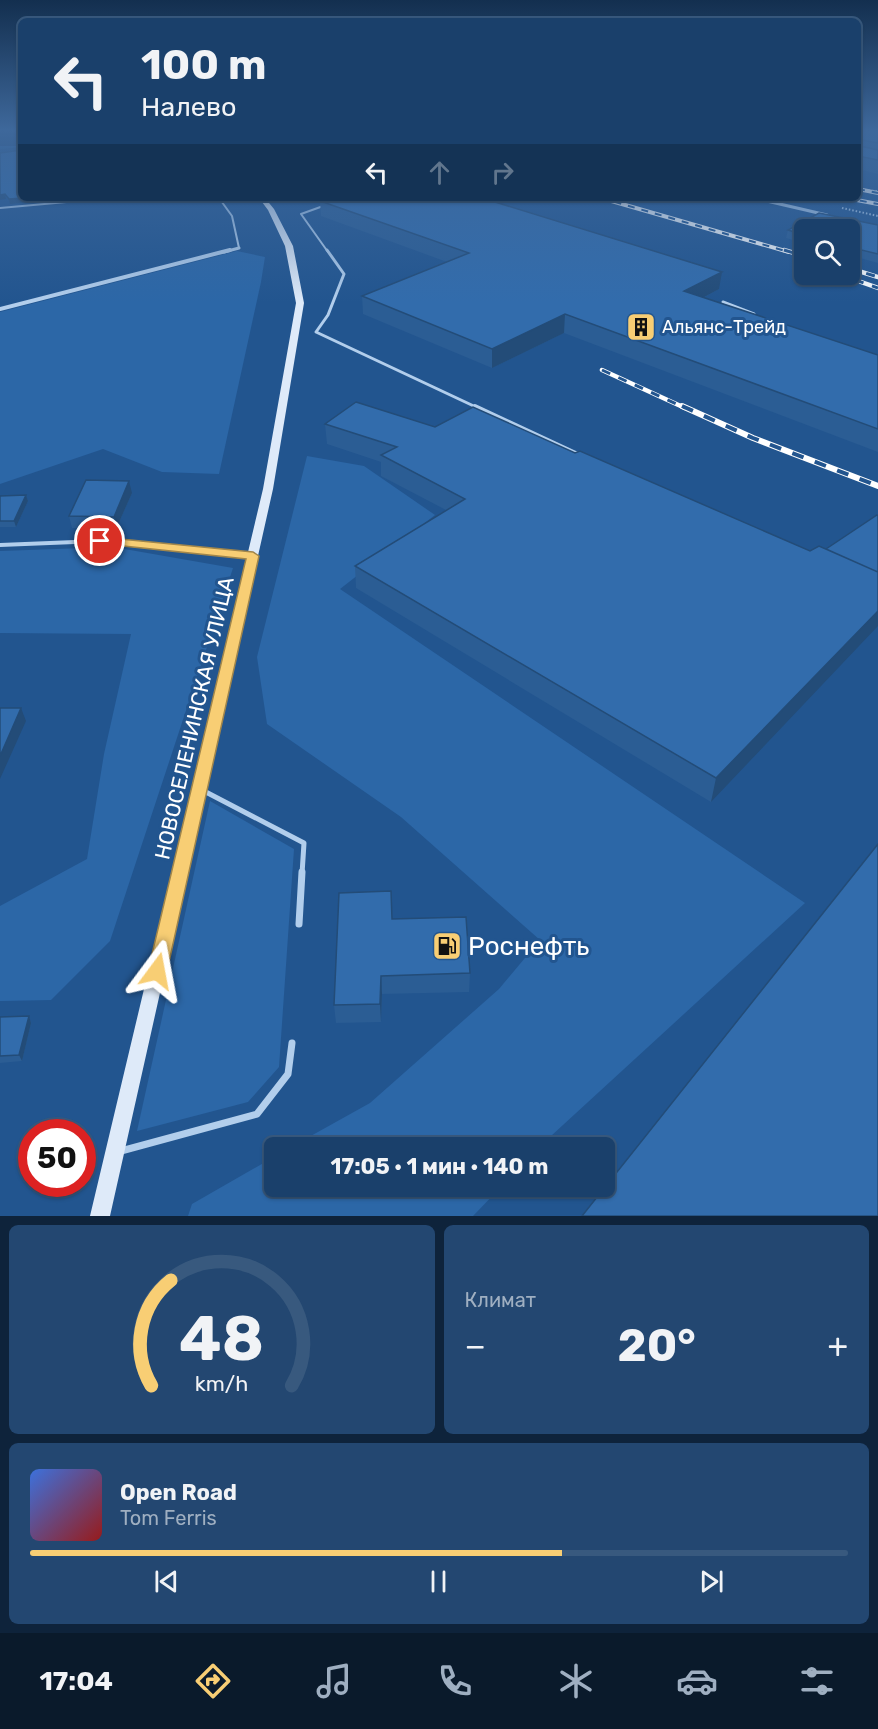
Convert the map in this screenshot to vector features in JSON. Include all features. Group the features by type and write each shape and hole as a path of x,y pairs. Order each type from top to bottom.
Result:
{"main road":[{"name":"НОВОСЕЛЕНИНСКАЯ УЛИЦА","path":"100,1216 268,489 300,303 289,246 271,209 264,201"}],"street":[{"path":"766,201 833,217"},
{"path":"0,309 239,248"}],"lane":[{"path":"0,208 78,201"},
{"path":"221,201 232,216 239,248"},
{"path":"334,202 300,214 344,274 328,315 316,332 586,458"},
{"path":"723,302 756,316"},
{"path":"0,545 100,541 253,556"},
{"path":"199,788 304,843 299,924"},
{"path":"115,1153 257,1114 288,1074 292,1043"}],"path":[{"path":"861,190 878,191"}],"shaded area":[{"path":"237,251 265,257 219,474 162,472 103,449 0,484 0,312"},
{"path":"307,456 364,466 435,515 340,589 805,903 550,1137 309,1137 370,1103 499,989 540,940 401,817 267,724 257,657"},
{"path":"113,547 233,568 110,941 51,1000 0,1001 0,906 87,859 104,754 131,634 0,633 0,551"},
{"path":"210,801 294,849 279,1067 248,1102 137,1131"},
{"path":"264,1163 264,1197 491,1197 473,1216 188,1216 192,1204"}],"building":[{"path":"0,188 18,188 18,198 9,199 5,194 0,195"},
{"name":"Альянс-Трейд","path":"320,201 492,201 722,272 684,291 878,355 878,429 565,314 492,349 362,296 469,253"},
{"path":"819,213 848,219 808,219"},
{"path":"860,221 878,225 878,254 860,250"},
{"path":"356,402 435,427 473,407 575,453 580,451 810,551 819,546 878,572 878,611 716,778 355,566 465,499 381,455 397,447 325,424"},
{"path":"86,480 129,481 114,517 69,516"},
{"path":"26,495 14,521 0,521 0,496"},
{"path":"877,515 878,572 826,549"},
{"path":"0,708 21,708 0,756"},
{"path":"878,844 878,1216 582,1216 597,1197 615,1197 615,1175"},
{"path":"391,891 392,919 466,917 470,973 381,976 380,1004 334,1005 339,893"},
{"path":"29,1016 19,1055 0,1056 0,1017"}],"railway":[{"path":"861,190 878,193"},
{"path":"611,201 789,252"},
{"path":"861,201 878,204"},
{"path":"784,250 794,253"},
{"path":"860,271 878,277"},
{"path":"860,282 878,288"},
{"path":"602,370 685,408"},
{"path":"682,406 753,438 878,486"}],"place":[{"name":"Альянс-Трейд","path":"641,327"},
{"name":"Роснефть","path":"447,946"}],"route":[{"path":"100,541 253,556 157,971"}]}
